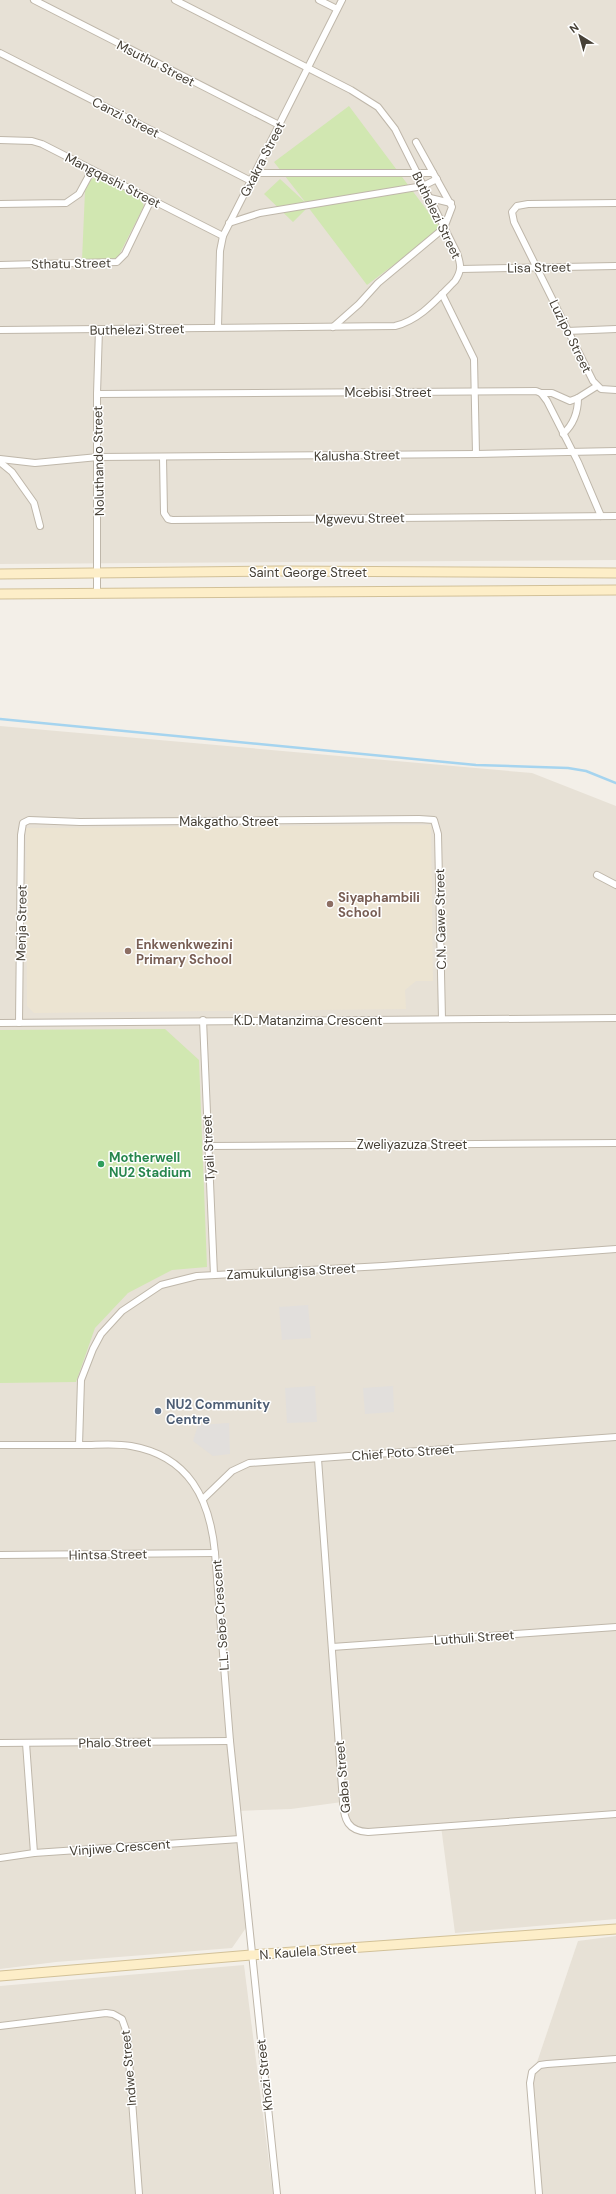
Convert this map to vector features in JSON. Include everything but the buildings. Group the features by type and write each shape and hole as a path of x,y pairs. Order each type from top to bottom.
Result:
{"main road":[{"name":"Saint George Street","path":"0,574 271,571 616,573"},
{"name":"Saint George Street","path":"0,594 616,590"},
{"name":"N. Kaulela Street","path":"0,1976 251,1955 616,1929"}],"street":[{"name":"Msuthu Street","path":"34,0 279,125"},
{"name":"Buthelezi Street","path":"0,330 218,327 385,327 404,324 416,318 455,281 461,268 457,253 395,129 384,113 351,90 175,0"},
{"path":"319,0 337,9"},
{"name":"Gxakra Street","path":"218,327 220,251 223,236 342,0"},
{"name":"Canzi Street","path":"0,53 251,181"},
{"name":"Mangqashi Street","path":"0,140 37,142 223,236"},
{"path":"333,327 359,304 378,282 444,228 452,207 451,203 416,142"},
{"path":"0,204 66,203 79,194 92,170"},
{"path":"255,173 433,173"},
{"path":"229,223 260,213 423,186 437,179"},
{"path":"430,198 451,203"},
{"name":"Sthatu Street","path":"0,265 117,262 125,254 151,200"},
{"path":"537,268 512,216 512,212 517,206 528,204 616,203"},
{"name":"Lisa Street","path":"461,268 616,266"},
{"name":"Luzipo Street","path":"537,268 567,331 597,386 608,390 616,390"},
{"path":"442,294 473,355 476,392 476,454"},
{"name":"Noluthando Street","path":"97,593 97,394 99,329"},
{"path":"567,331 616,329"},
{"path":"564,434 578,411 578,398 597,386"},
{"name":"Mcebisi Street","path":"97,394 476,392 552,393 567,400 578,398"},
{"path":"541,393 547,401 573,452 601,516"},
{"name":"Kalusha Street","path":"0,460 35,463 98,457 476,454 616,450"},
{"name":"Mgwevu Street","path":"163,457 164,513 172,520 616,516"},
{"path":"0,460 12,472 34,503 40,526"},
{"name":"Makgatho Street","path":"23,823 29,820 80,822 434,820"},
{"name":"C.N. Gawe Street","path":"434,820 438,834 442,1019"},
{"name":"Menja Street","path":"19,1023 21,835 23,823"},
{"path":"597,875 616,885"},
{"name":"K.D. Matanzima Crescent","path":"0,1023 203,1020 616,1018"},
{"name":"Tyali Street","path":"203,1020 214,1275"},
{"name":"Zweliyazuza Street","path":"208,1146 616,1143"},
{"name":"Zamukulungisa Street","path":"79,1445 81,1380 93,1349 101,1334 122,1311 161,1285 184,1278 214,1275 383,1266 616,1248"},
{"name":"Chief Poto Street","path":"203,1499 232,1471 240,1466 257,1462 616,1438"},
{"name":"L.L. Sebe Crescent","path":"0,1445 129,1446 150,1452 165,1459 183,1473 203,1499 213,1528 230,1741 251,1955"},
{"name":"Gaba Street","path":"318,1458 343,1812 347,1823 351,1828 368,1832 616,1814"},
{"name":"Hintsa Street","path":"0,1555 215,1553"},
{"name":"Luthuli Street","path":"332,1647 616,1627"},
{"name":"Phalo Street","path":"0,1743 230,1741"},
{"path":"26,1743 34,1853"},
{"name":"Vinjiwe Crescent","path":"0,1858 34,1853 240,1839"},
{"name":"Khozi Street","path":"251,1955 277,2194"},
{"name":"Indwe Street","path":"0,2026 106,2013 113,2014 122,2019 127,2033 139,2194"},
{"path":"539,2194 530,2082 532,2072 540,2065 616,2059"}],"shaded area":[{"path":"0,0 616,0 616,560 0,564"},
{"path":"0,726 532,773 616,806 616,1919 455,1933 441,1826 361,1832 351,1828 342,1802 291,1809 237,1811 248,1925 232,1948 56,1962 0,1969"},
{"path":"431,825 433,981 416,981 405,990 406,1009 34,1013 27,1006 26,828"},
{"path":"308,1305 311,1338 282,1340 279,1307"},
{"path":"315,1386 317,1422 287,1423 285,1388"},
{"path":"393,1386 394,1412 365,1414 363,1388"},
{"path":"229,1423 230,1454 213,1456 193,1441 198,1425"},
{"path":"616,1936 616,2194 539,2194 530,2083 578,1941"},
{"path":"244,1965 273,2194 0,2194 0,1986"}],"green space":[{"path":"349,106 441,229 367,285 308,207 293,222 264,194 280,179 306,203 274,162"},
{"path":"97,177 141,199 144,206 117,259 82,260 85,191 91,179"},
{"name":"Motherwell NU2 Stadium","path":"165,1029 199,1060 207,1267 172,1270 128,1293 95,1328 76,1382 0,1383 0,1030"}],"waterway":[{"path":"0,719 476,765 568,768 586,771 616,783"}],"place":[{"name":"Siyaphambili School","path":"330,904"},
{"name":"Enkwenkwezini Primary School","path":"128,951"},
{"name":"Motherwell NU2 Stadium","path":"101,1164"},
{"name":"NU2 Community Centre","path":"158,1411"}]}
